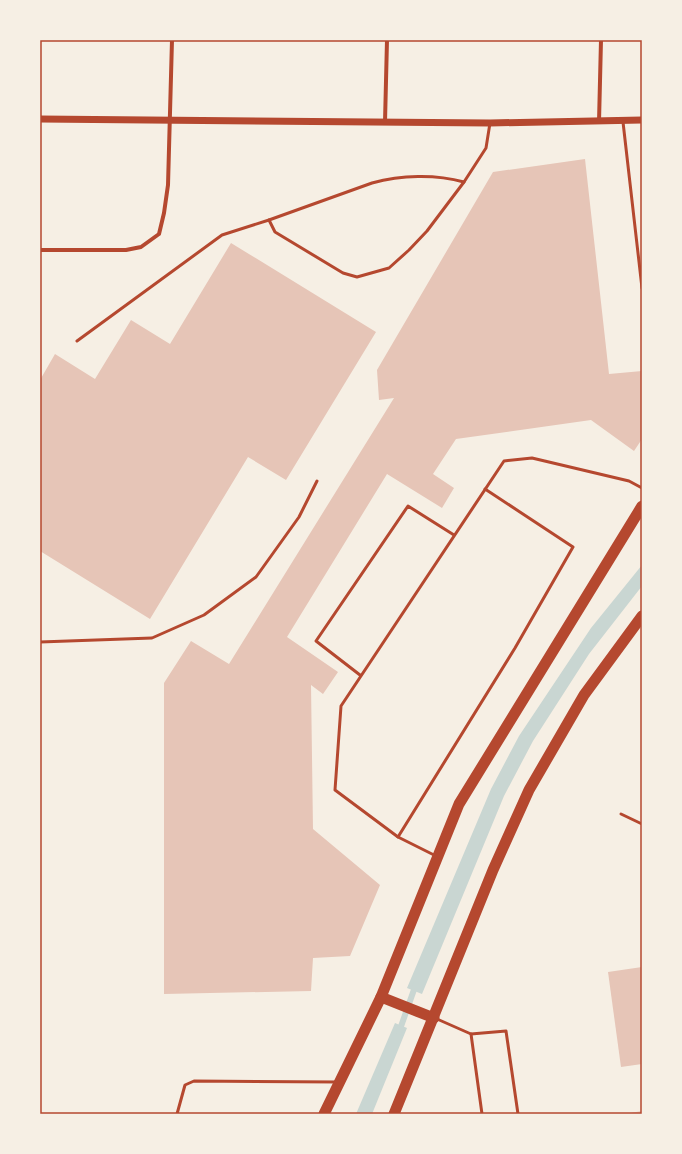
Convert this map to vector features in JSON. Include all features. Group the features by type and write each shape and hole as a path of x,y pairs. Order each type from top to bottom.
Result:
{"highway":[{"path":"324,1114 341,1082 381,997 436,856 459,804 642,506"},
{"path":"394,1114 493,870 529,790 584,695 642,616"},
{"path":"381,997 434,1018"}],"street":[{"path":"40,250 126,250 141,247 159,234 168,185 172,40"},
{"path":"385,122 387,40"},
{"path":"599,122 601,40"},
{"path":"40,119 490,123 623,122 642,120"}],"lane":[{"path":"623,122 642,288"},
{"path":"269,220 275,232 343,273 357,277 367,276 389,268 427,231 464,182 486,148 490,123"},
{"path":"77,341 222,235 390,178 447,177 464,182"},
{"path":"436,856 398,838 335,790 341,706 360,675 504,461 532,458 629,481 642,488"},
{"path":"40,642 152,638 204,615 256,577 299,517 316,481"},
{"path":"398,838 515,648 573,547 485,489"},
{"path":"360,675 316,641 408,506 454,535"},
{"path":"622,814 642,824"},
{"path":"434,1018 471,1034 506,1031 518,1114"},
{"path":"471,1034 482,1114"},
{"path":"177,1114 185,1085 194,1081 341,1082"}],"shaded area":[{"path":"642,565 642,586 589,654 533,741 504,796 422,994 407,988 491,789 519,736 591,628"},
{"path":"395,1023 407,1028 372,1114 356,1114"}],"building":[{"path":"585,159 609,374 642,371 642,439 634,451 591,420 456,439 433,474 454,488 442,508 387,474 287,637 338,672 323,694 311,685 313,829 380,885 350,956 313,958 311,991 164,994 164,683 191,641 229,664 394,398 379,400 377,370 493,172"},
{"path":"231,243 376,332 286,480 248,457 150,619 40,551 40,380 55,354 95,379 131,320 170,344"},
{"path":"642,967 642,1064 621,1067 608,972"},
{"path":"642,1111 642,1114 630,1114 630,1113"}],"waterway":[{"path":"399,1032 416,984"}]}
